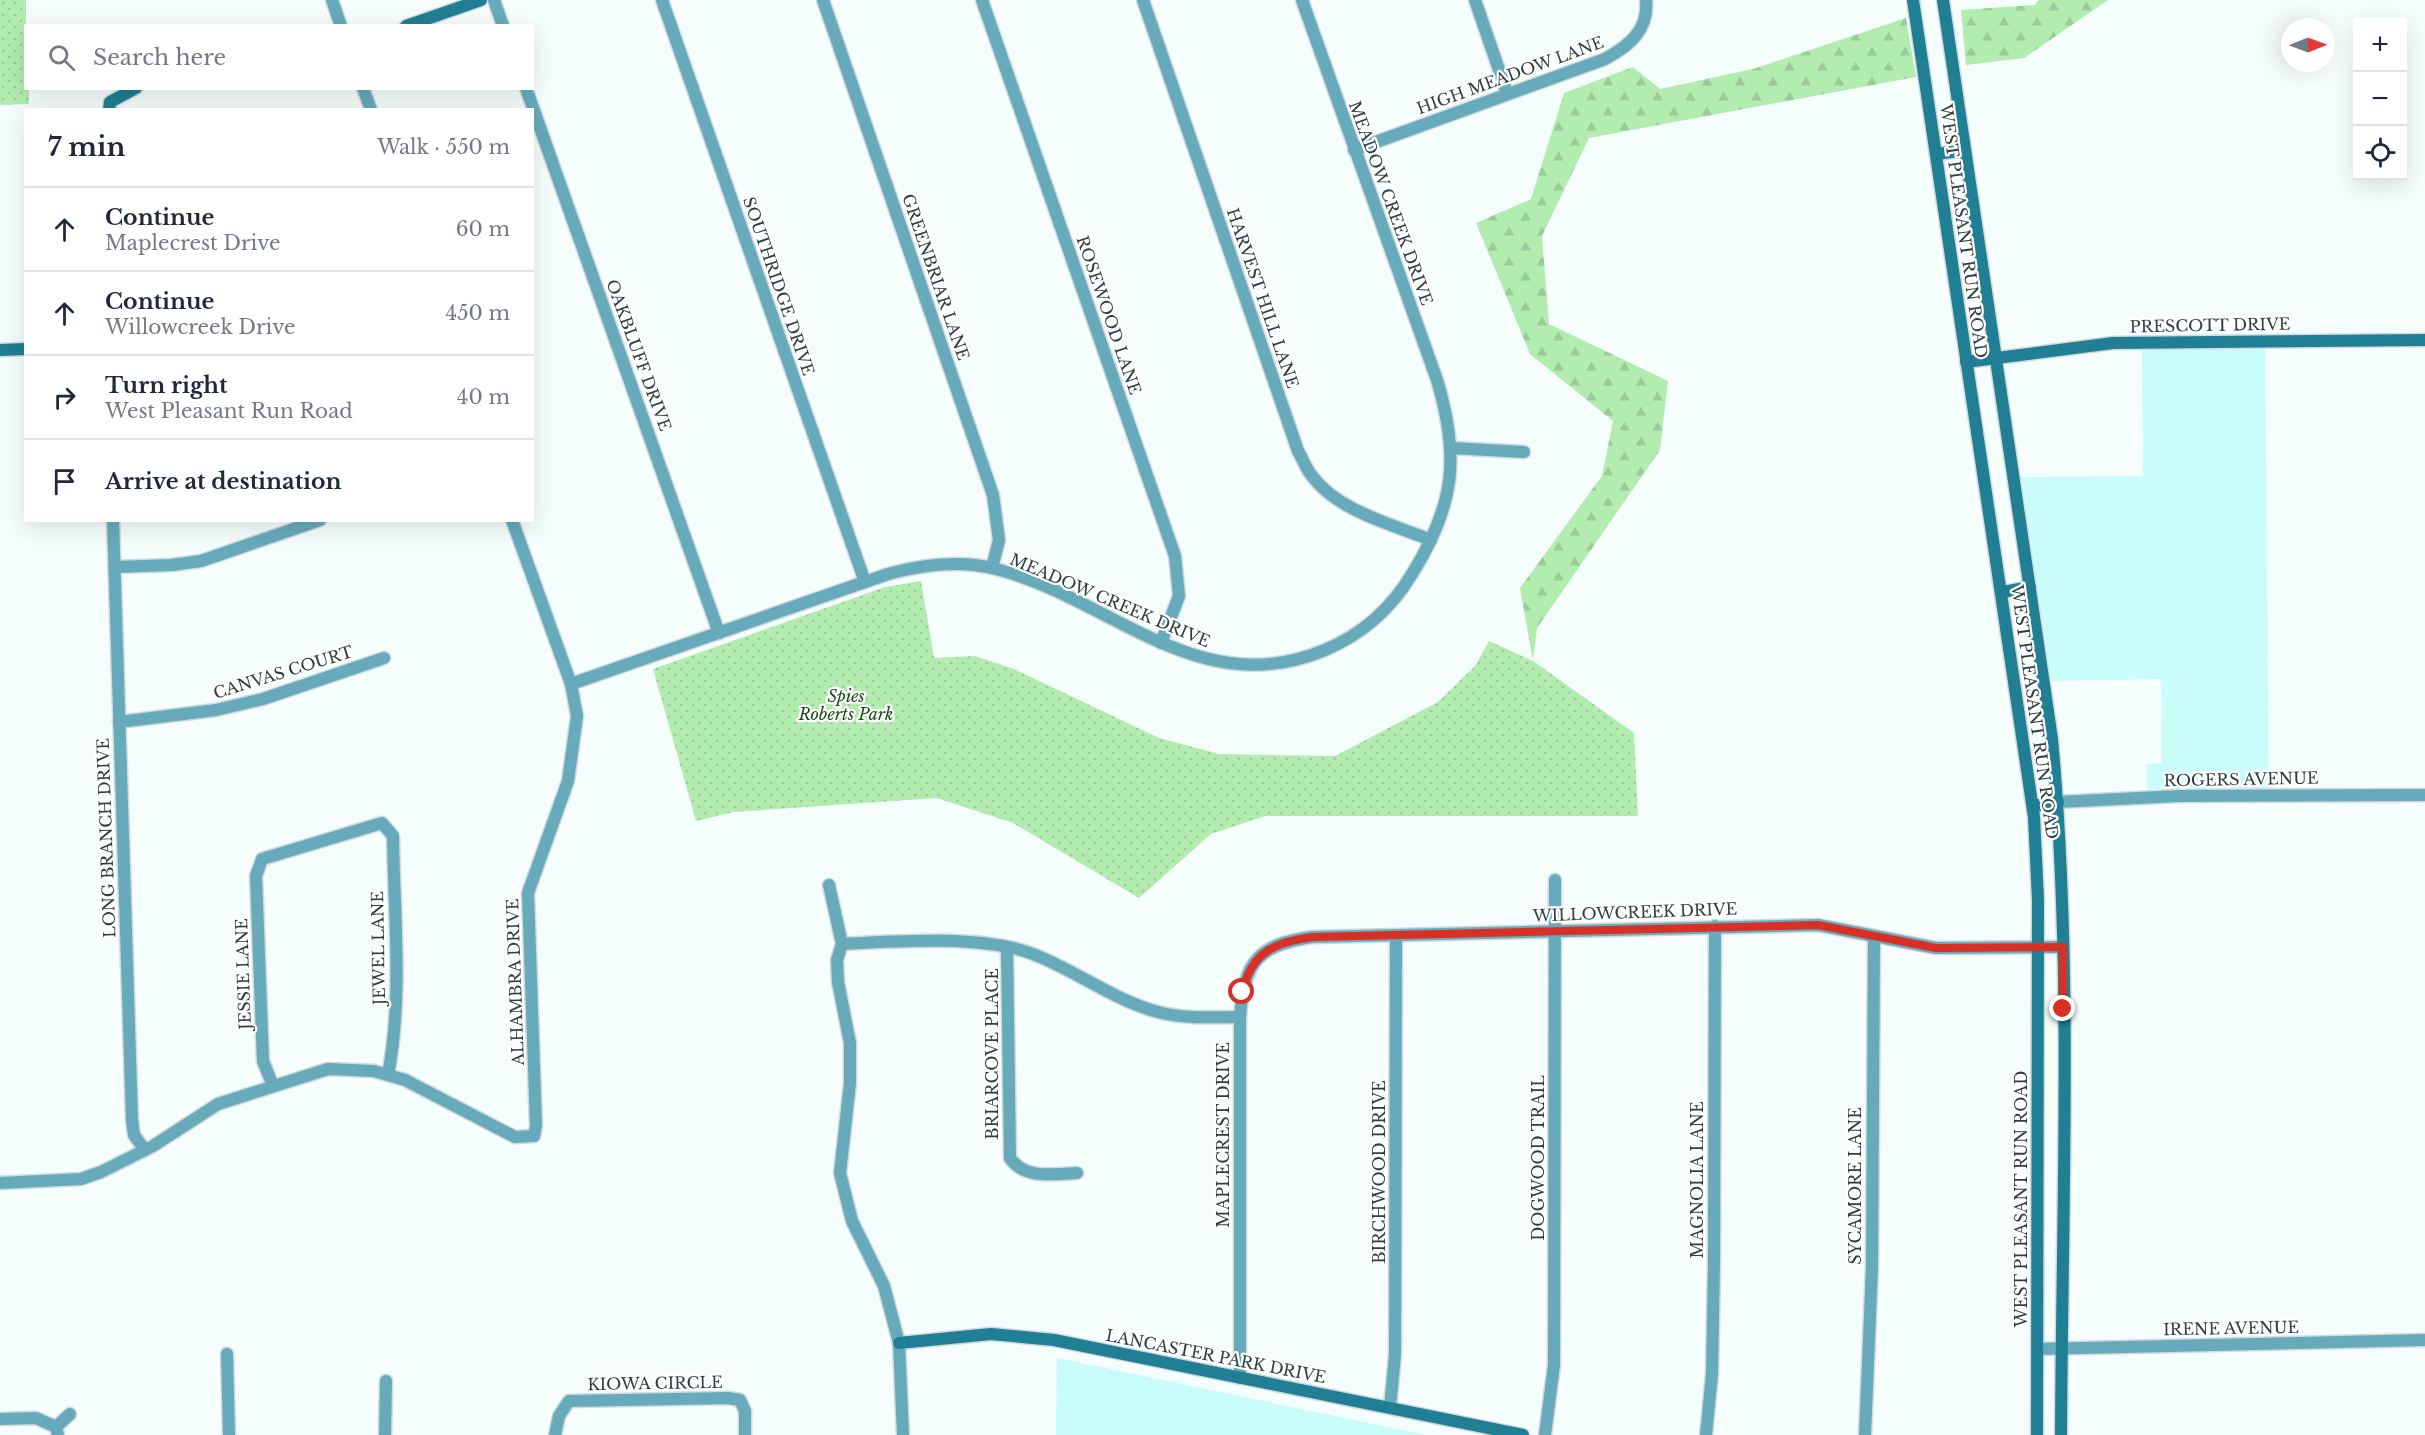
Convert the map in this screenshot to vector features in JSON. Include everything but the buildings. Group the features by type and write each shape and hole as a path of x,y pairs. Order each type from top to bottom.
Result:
{"main road":[{"path":"412,24 481,0"},
{"name":"WEST PLEASANT RUN ROAD","path":"1913,0 2033,806 2037,853 2038,947 2037,1435"},
{"name":"WEST PLEASANT RUN ROAD","path":"1943,0 2052,739 2058,802 2063,947 2061,1435"},
{"path":"109,108 110,102 132,90"},
{"path":"1937,154 1965,150"},
{"name":"PRESCOTT DRIVE","path":"1966,362 2113,343 2425,340"},
{"path":"0,350 24,349"},
{"path":"2002,592 2030,587"},
{"path":"2033,806 2058,802"},
{"name":"LANCASTER PARK DRIVE","path":"899,1343 991,1334 1054,1340 1523,1435"}],"street":[{"path":"332,0 340,24"},
{"path":"494,0 502,24"},
{"name":"SOUTHRIDGE DRIVE","path":"662,0 865,582"},
{"name":"GREENBRIAR LANE","path":"823,0 993,495 999,540 992,568"},
{"name":"ROSEWOOD LANE","path":"982,0 1175,556 1179,596 1161,642"},
{"name":"HARVEST HILL LANE","path":"1143,0 1303,459 1311,475 1326,492 1345,504 1431,540"},
{"name":"MEADOW CREEK DRIVE","path":"571,684 865,582 909,568 933,565 970,565 992,568 1029,580 1161,642 1208,661 1242,666 1268,665 1314,655 1347,641 1392,605 1431,540 1443,511 1452,476 1452,448 1447,413 1302,0"},
{"path":"1475,0 1507,93"},
{"name":"HIGH MEADOW LANE","path":"1354,150 1605,59 1626,48 1643,26 1647,11 1646,0"},
{"path":"364,90 370,108"},
{"name":"OAKBLUFF DRIVE","path":"527,90 533,108"},
{"name":"OAKBLUFF DRIVE","path":"534,111 719,633"},
{"path":"1452,448 1524,452"},
{"name":"LONG BRANCH DRIVE","path":"113,522 132,1120 134,1135 145,1150"},
{"path":"114,567 172,566 201,561 314,522"},
{"name":"ALHAMBRA DRIVE","path":"388,1075 405,1080 515,1137 534,1136 536,1126 528,893 568,781 577,716 571,684 513,522"},
{"name":"CANVAS COURT","path":"119,722 168,718 254,701 384,658"},
{"name":"ROGERS AVENUE","path":"2058,802 2170,796 2425,795"},
{"name":"JEWEL LANE","path":"262,859 382,823 393,836 396,997 394,1044 388,1075"},
{"name":"JESSIE LANE","path":"262,859 256,876 263,1061 273,1086"},
{"name":"DOGWOOD TRAIL","path":"1545,1435 1554,1365 1555,880"},
{"path":"829,885 842,944 837,960 838,982 850,1043 850,1083 840,1173 852,1221 884,1286 899,1343 903,1435"},
{"name":"WILLOWCREEK DRIVE","path":"1313,937 1818,925 1936,948 2063,947"},
{"name":"MAGNOLIA LANE","path":"1706,1435 1712,1374 1714,1274 1715,926"},
{"name":"BIRCHWOOD DRIVE","path":"1390,1407 1395,1355 1396,936"},
{"name":"MAPLECREST DRIVE","path":"1240,1378 1240,1017 1247,972 1258,958 1290,940 1313,937"},
{"name":"SYCAMORE LANE","path":"1865,1435 1872,1267 1874,937"},
{"path":"842,944 922,942 1007,948 1032,954 1160,1013 1187,1018 1240,1017"},
{"name":"BRIARCOVE PLACE","path":"1007,948 1010,1158 1017,1168 1032,1174 1077,1173"},
{"path":"0,1183 81,1179 145,1150 218,1104 328,1069 374,1071 388,1075"},
{"name":"IRENE AVENUE","path":"2038,1349 2425,1340"},
{"path":"227,1354 229,1435"},
{"path":"385,1435 386,1381"},
{"name":"KIOWA CIRCLE","path":"555,1435 559,1416 569,1401 728,1398 740,1400 745,1411 745,1435"},
{"path":"0,1419 36,1418 57,1431 70,1414"}],"shaded area":[{"path":"2265,346 2269,788 2147,789 2147,764 2162,763 2161,679 2051,681 2021,477 2143,476 2142,347"},
{"path":"1057,1358 1426,1435 1056,1435"}],"green space":[{"path":"0,0 26,0 24,90 29,90 29,104 0,105"},
{"path":"2039,0 2108,0 2024,58 1966,65 1961,10 2035,5"},
{"path":"1906,18 1916,77 1589,138 1542,236 1549,324 1668,381 1660,450 1537,628 1533,661 1520,588 1602,476 1613,421 1530,354 1476,223 1531,199 1564,93 1633,67 1660,89 1753,69"},
{"name":"Spies Roberts Park","path":"921,581 934,658 975,656 1014,669 1159,738 1219,754 1335,756 1438,702 1475,666 1489,641 1533,661 1634,733 1638,816 1265,816 1211,834 1139,898 1013,823 937,798 734,812 696,821 653,669 885,587"}],"route":[{"path":"1242,992 1247,972 1258,958 1290,940 1313,937 1818,925 1936,948 2063,947 2063,1009"}]}
